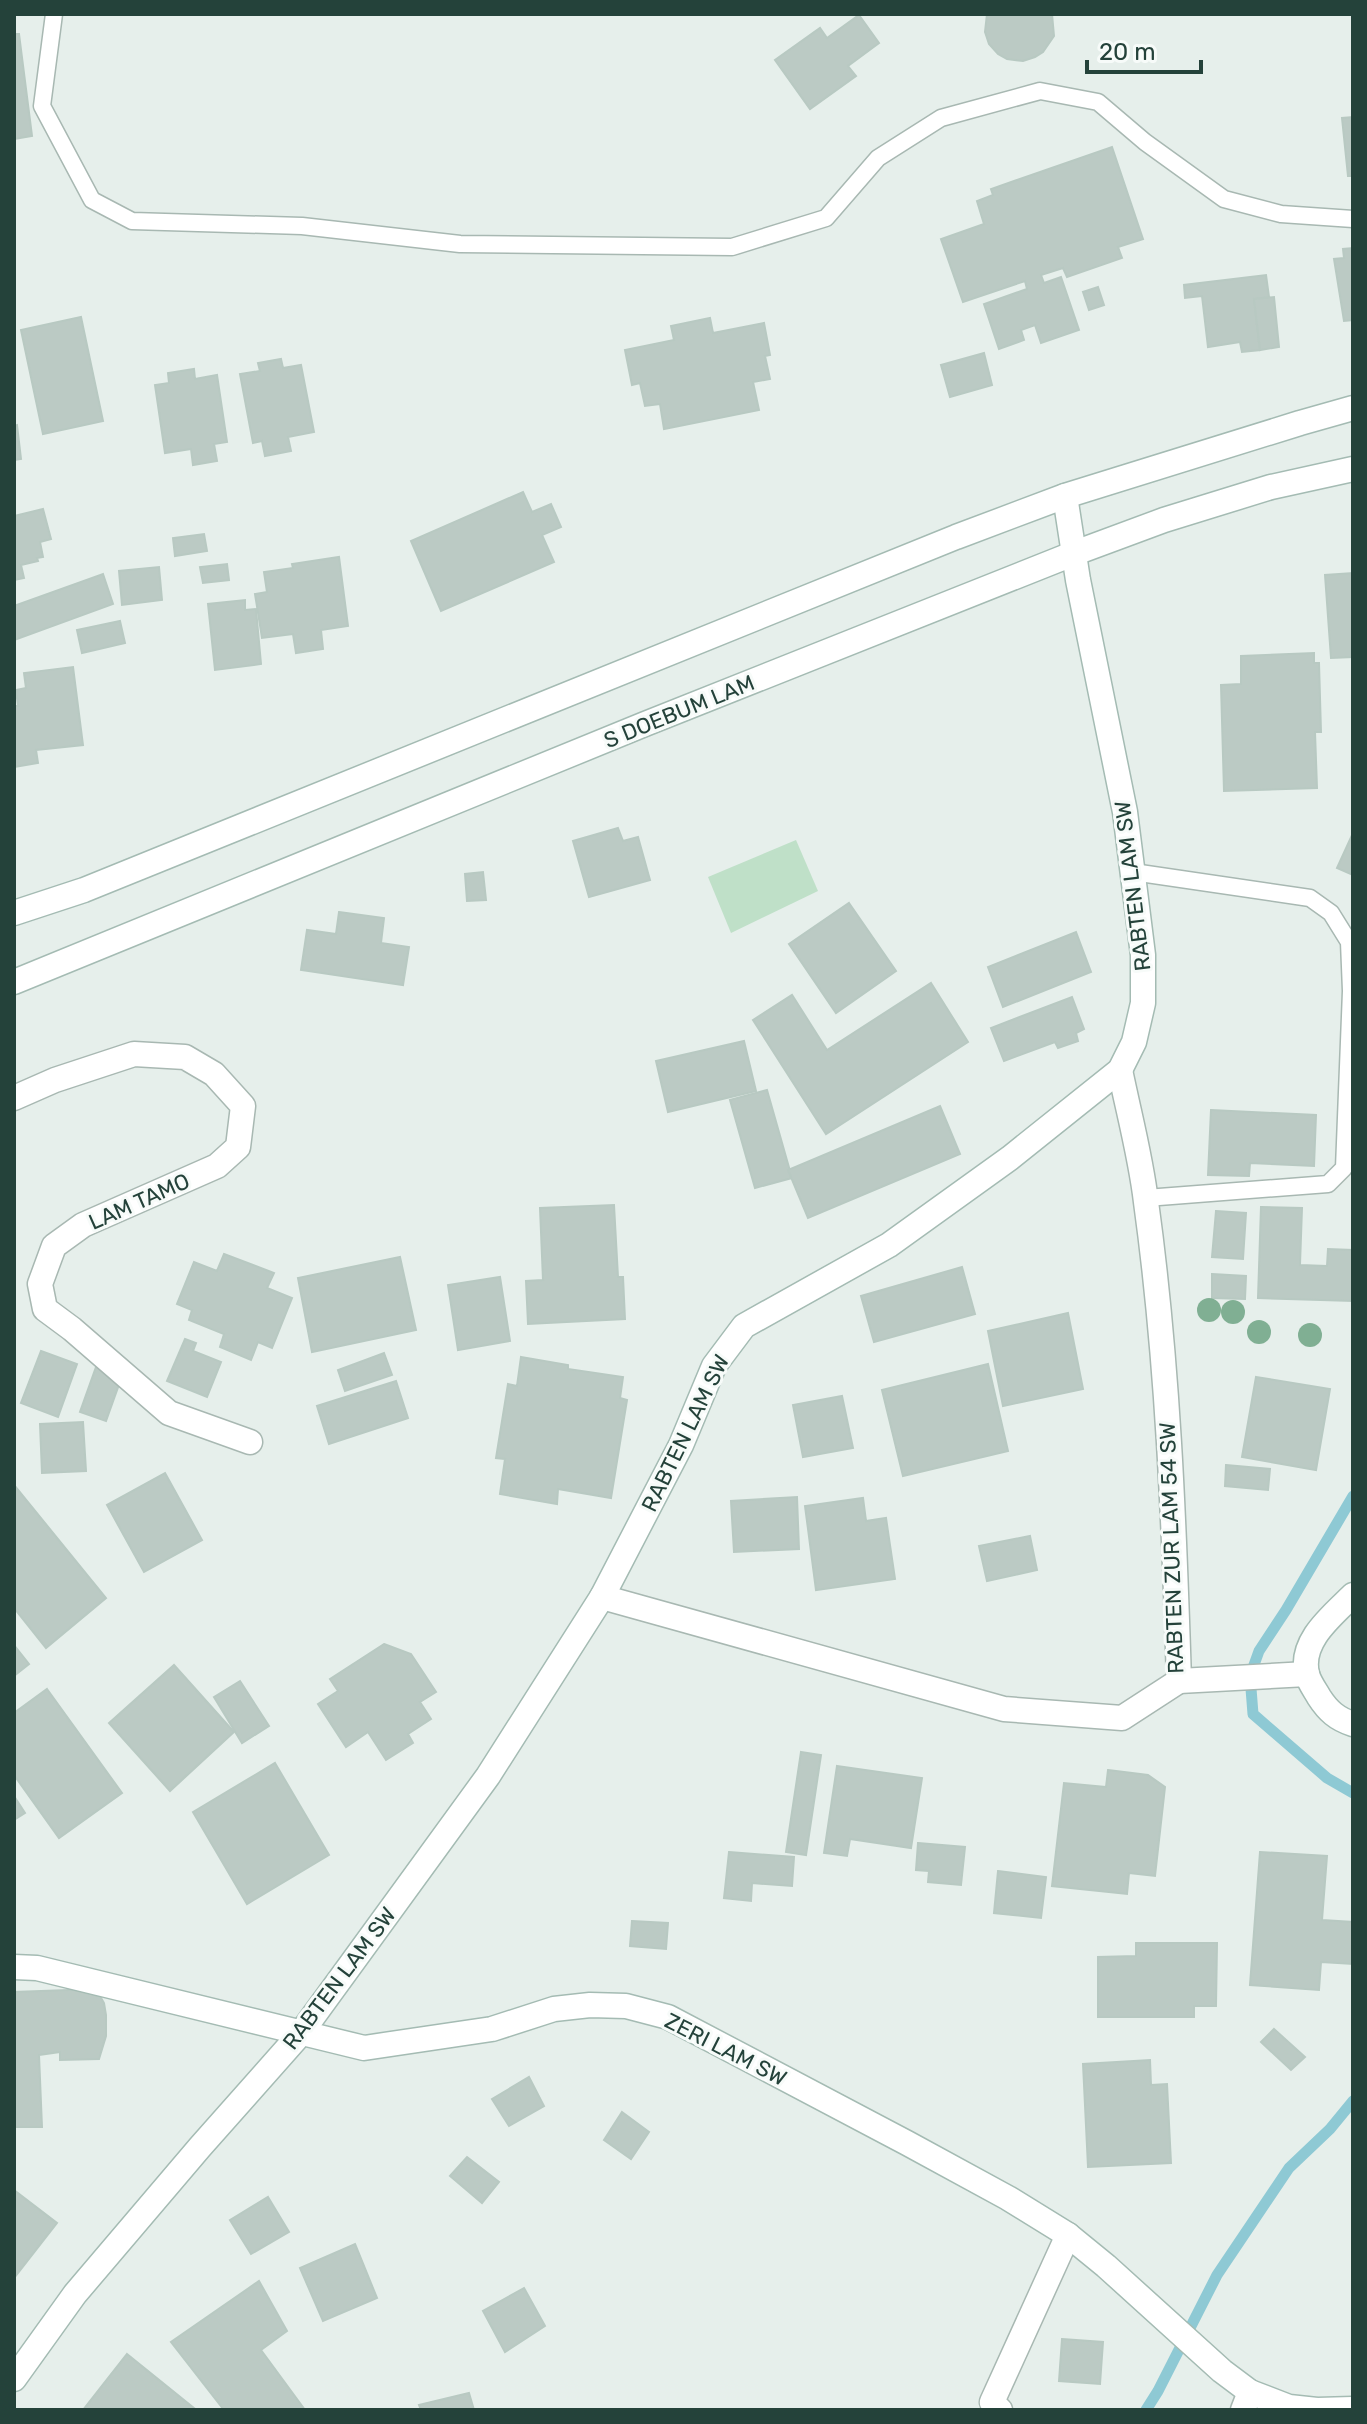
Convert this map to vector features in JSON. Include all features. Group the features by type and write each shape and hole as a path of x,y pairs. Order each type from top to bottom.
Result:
{"main road":[{"path":"14,913 84,890 724,629 1065,496 1353,408"},
{"name":"S DOEBUM LAM","path":"14,982 645,724 1075,553 1244,495 1353,469"},
{"name":"RABTEN LAM SW","path":"14,2379 75,2294 301,2033 488,1776 602,1597 681,1445 714,1366 744,1326 889,1245 1010,1158 1120,1070 1134,1042 1143,1003 1143,955 1125,812 1078,580 1065,496"},
{"name":"LAM TAMO","path":"14,1098 55,1080 134,1054 185,1057 214,1074 243,1106 238,1147 217,1166 83,1225 54,1246 40,1284 45,1309 169,1413 250,1442"},
{"name":"RABTEN ZUR LAM 54 SW","path":"602,1597 1004,1709 1122,1718 1179,1681 1164,1348 1146,1198 1120,1070"},
{"path":"1353,1595 1324,1624 1312,1641 1307,1658 1307,1674 1324,1705 1336,1718 1353,1724"},
{"path":"1179,1681 1307,1674"},
{"name":"ZERI LAM SW","path":"14,1967 37,1968 364,2048 492,2029 554,2009 590,2005 626,2006 668,2017 919,2149 1068,2235 1222,2371 1246,2401 1270,2401 1317,2410 1353,2409"},
{"path":"1000,2410 992,2402 1068,2235"}],"lane":[{"path":"54,14 42,106 92,200 132,221 302,226 460,244 732,247 826,218 878,158 941,118 1040,91 1098,102 1145,142 1224,199 1281,214 1353,219"},
{"path":"1133,872 1310,898 1331,913 1349,942 1350,1033 1344,1168 1328,1184 1146,1198"}],"green space":[{"path":"796,840 818,891 731,933 708,877"}],"building":[{"path":"987,14 1052,14 1054,36 1043,52 1035,57 1023,61 1007,59 989,44 985,32"},
{"path":"859,15 879,43 848,66 856,76 810,109 775,60 820,28 827,38"},
{"path":"14,34 19,34 32,136 14,139"},
{"path":"1353,117 1353,176 1348,176 1342,118"},
{"path":"1112,147 1143,239 1118,247 1122,258 1067,277 1063,268 1041,275 1044,283 1061,277 1079,330 1041,343 1035,325 1021,330 1024,340 999,349 984,304 1027,289 1025,281 963,302 941,239 984,224 977,201 993,195 991,189"},
{"path":"1353,248 1353,320 1344,321 1334,259 1344,258 1343,249"},
{"path":"1266,275 1269,297 1254,299 1260,350 1242,352 1240,342 1208,347 1202,296 1185,298 1184,285"},
{"path":"1098,287 1104,305 1089,310 1083,292"},
{"path":"1274,297 1279,347 1260,350 1254,299"},
{"path":"81,317 103,421 43,434 21,330"},
{"path":"710,318 713,333 764,323 770,355 765,356 770,379 753,382 759,410 664,429 660,404 645,406 640,383 632,385 625,350 674,340 671,326"},
{"path":"984,353 992,385 950,397 941,365"},
{"path":"281,359 283,368 301,365 314,432 288,437 291,451 265,456 262,441 253,443 240,374 260,371 258,363"},
{"path":"194,369 195,379 217,375 227,442 214,444 217,461 193,465 191,449 165,453 155,385 169,383 168,373"},
{"path":"17,425 21,459 14,460 14,426"},
{"path":"523,492 532,512 551,504 561,527 542,535 554,562 441,611 411,541"},
{"path":"43,509 51,539 40,542 43,557 21,565 24,578 14,580 14,516"},
{"path":"204,534 207,551 175,556 173,538"},
{"path":"339,557 348,626 321,630 323,649 296,653 293,634 262,638 255,594 267,592 264,572"},
{"path":"227,564 229,580 203,583 200,567"},
{"path":"159,567 162,600 122,605 119,571"},
{"path":"1353,573 1353,657 1331,658 1325,575"},
{"path":"103,574 113,604 14,640 14,606"},
{"path":"245,600 245,610 256,609 261,664 215,670 208,604"},
{"path":"120,621 125,643 82,653 77,630"},
{"path":"1314,653 1314,663 1319,663 1321,732 1315,732 1317,788 1224,791 1221,685 1241,684 1241,656"},
{"path":"73,667 83,745 36,750 38,763 14,767 14,706 18,706 16,690 26,688 24,673"},
{"path":"618,828 623,841 638,837 650,880 589,897 573,841"},
{"path":"1353,833 1353,875 1337,868"},
{"path":"483,872 486,900 467,901 465,874"},
{"path":"849,903 896,971 836,1013 789,944"},
{"path":"339,912 384,918 381,943 409,947 403,985 301,970 307,930 336,934"},
{"path":"1076,932 1091,972 1003,1007 988,967"},
{"path":"931,983 968,1042 826,1134 753,1020 792,995 827,1050"},
{"path":"1072,997 1084,1029 1076,1033 1078,1041 1058,1048 1055,1042 1004,1061 991,1028"},
{"path":"744,1041 756,1091 668,1112 656,1061"},
{"path":"767,1090 792,1178 755,1188 730,1100"},
{"path":"940,1106 960,1154 808,1218 788,1170"},
{"path":"1211,1110 1316,1115 1314,1166 1250,1163 1249,1176 1208,1175"},
{"path":"614,1205 618,1277 623,1277 625,1319 528,1324 526,1281 543,1280 540,1208"},
{"path":"1261,1207 1302,1208 1300,1265 1327,1266 1328,1249 1353,1250 1353,1301 1258,1298"},
{"path":"1216,1211 1246,1213 1243,1259 1212,1257"},
{"path":"224,1254 274,1273 267,1288 292,1298 272,1348 258,1342 251,1360 220,1347 224,1334 189,1320 192,1310 177,1304 194,1262 217,1271"},
{"path":"400,1257 416,1330 312,1352 298,1278"},
{"path":"962,1267 975,1314 874,1342 861,1296"},
{"path":"1212,1274 1246,1276 1245,1299 1212,1298"},
{"path":"500,1277 510,1341 458,1350 448,1285"},
{"path":"1068,1313 1083,1389 1003,1406 988,1331"},
{"path":"185,1339 196,1343 193,1351 221,1362 207,1397 167,1381"},
{"path":"41,1351 77,1364 58,1417 21,1403"},
{"path":"384,1353 392,1375 345,1391 338,1370"},
{"path":"521,1357 568,1365 568,1369 623,1377 620,1398 627,1400 611,1498 558,1489 557,1504 500,1494 505,1459 496,1458 508,1384 517,1386"},
{"path":"988,1364 1008,1451 903,1476 882,1390"},
{"path":"96,1367 122,1376 106,1421 80,1412"},
{"path":"1256,1377 1330,1389 1316,1470 1242,1457"},
{"path":"396,1381 408,1418 329,1444 317,1406"},
{"path":"842,1396 853,1448 803,1457 793,1405"},
{"path":"83,1422 86,1471 42,1473 40,1424"},
{"path":"1226,1465 1270,1469 1268,1490 1225,1486"},
{"path":"165,1473 202,1540 144,1572 107,1505"},
{"path":"14,1485 106,1598 46,1648 14,1608"},
{"path":"797,1497 799,1549 734,1552 731,1501"},
{"path":"863,1498 866,1521 886,1518 895,1579 816,1590 805,1506"},
{"path":"1030,1536 1037,1570 987,1581 979,1546"},
{"path":"384,1644 411,1654 436,1692 420,1702 431,1719 408,1734 413,1743 386,1760 368,1732 346,1747 318,1704 338,1691 330,1679"},
{"path":"14,1645 29,1664 14,1676"},
{"path":"174,1665 234,1732 170,1791 109,1723"},
{"path":"240,1681 269,1726 242,1743 214,1697"},
{"path":"47,1689 122,1793 59,1838 14,1775 14,1713"},
{"path":"801,1752 821,1755 806,1855 786,1852"},
{"path":"275,1763 329,1855 247,1904 193,1812"},
{"path":"837,1766 922,1778 911,1848 850,1839 847,1856 824,1853"},
{"path":"1108,1770 1148,1775 1165,1787 1155,1876 1129,1873 1127,1894 1052,1886 1064,1783 1106,1787"},
{"path":"14,1796 25,1813 14,1820"},
{"path":"918,1843 965,1847 961,1885 928,1882 929,1871 916,1870"},
{"path":"729,1852 794,1857 792,1886 752,1883 751,1901 724,1898"},
{"path":"1260,1852 1327,1856 1322,1920 1353,1922 1353,1964 1321,1962 1319,1990 1250,1985"},
{"path":"998,1871 1046,1877 1041,1918 994,1913"},
{"path":"632,1921 668,1923 666,1949 630,1946"},
{"path":"1136,1943 1217,1943 1216,2006 1194,2006 1194,2017 1098,2017 1098,1957 1136,1956"},
{"path":"96,1989 104,2003 106,2015 106,2036 99,2059 60,2060 60,2052 39,2055 42,2127 14,2127 14,1992"},
{"path":"1274,2029 1305,2057 1291,2070 1261,2042"},
{"path":"1150,2060 1151,2085 1167,2084 1171,2163 1088,2167 1083,2064"},
{"path":"529,2077 544,2106 509,2126 492,2099"},
{"path":"622,2112 649,2132 631,2159 604,2140"},
{"path":"467,2157 499,2182 482,2203 450,2176"},
{"path":"14,2190 57,2223 14,2278"},
{"path":"268,2197 289,2232 251,2254 230,2220"},
{"path":"355,2244 377,2298 323,2321 300,2268"},
{"path":"259,2281 287,2331 261,2350 305,2410 224,2410 171,2342"},
{"path":"524,2288 545,2326 505,2352 483,2311"},
{"path":"1062,2339 1103,2342 1100,2384 1059,2381"},
{"path":"127,2354 194,2408 83,2410"},
{"path":"469,2393 474,2410 421,2410 419,2405"}],"waterway":[{"path":"1353,1496 1259,1651 1250,1676 1253,1714 1327,1778 1353,1793"},
{"path":"1146,2410 1217,2275 1289,2168 1330,2129 1353,2101"}]}
